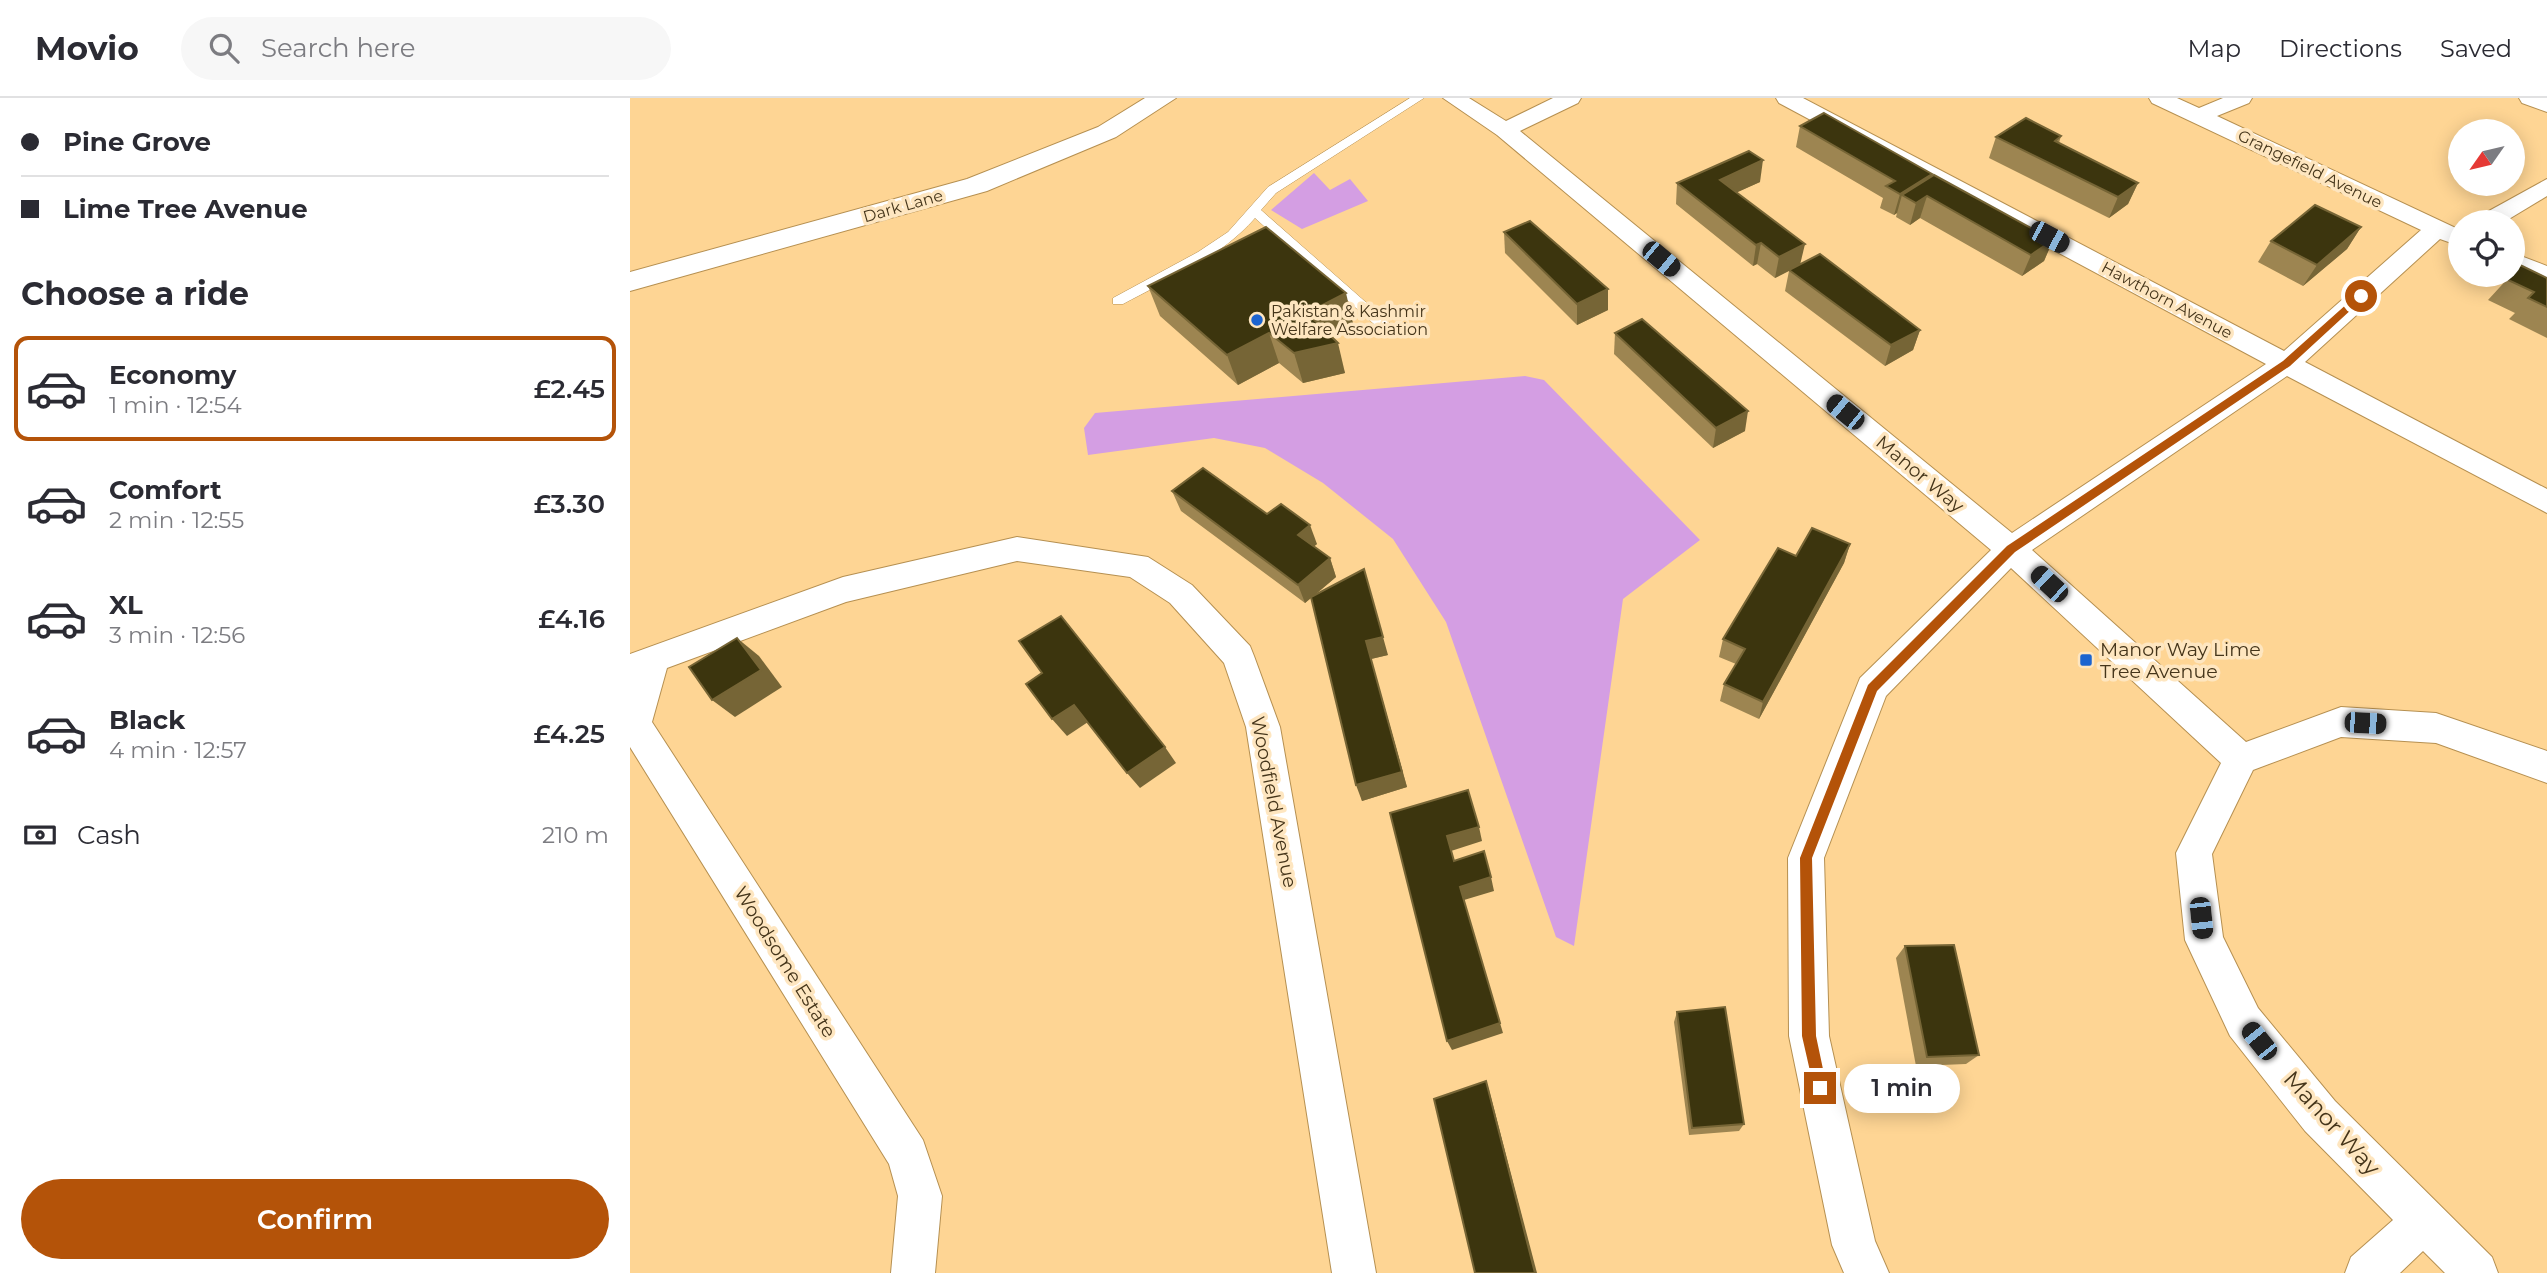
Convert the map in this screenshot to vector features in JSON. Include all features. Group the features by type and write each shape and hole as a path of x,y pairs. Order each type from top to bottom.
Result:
{"street":[{"name":"Dark Lane","path":"630,282 977,185 1107,132 1163,98"},
{"name":"Manor Way","path":"1454,98 1505,130 2011,549 2241,759 2194,853 2204,940 2244,1022 2320,1116 2476,1273"},
{"path":"1505,130 1570,98"},
{"name":"Hawthorn Avenue","path":"1787,98 2547,502"},
{"name":"Grangefield Avenue","path":"2160,98 2448,233"},
{"path":"2199,116 2241,98"},
{"path":"2530,98 2547,105"},
{"path":"2507,210 2547,186"},
{"path":"1867,1273 1854,1245 1809,1036 1806,858 1872,688 2011,549 2287,363 2448,241"},
{"path":"2525,266 2547,276"},
{"name":"Woodfield Avenue","path":"641,664 843,590 1017,549 1137,566 1181,594 1238,656 1263,727 1354,1273"},
{"name":"Woodsome Estate","path":"641,664 634,724 908,1155 920,1196 914,1273"},
{"path":"2241,759 2341,722 2436,728 2547,766"},
{"path":"2367,1273 2424,1221"}],"lane":[{"path":"1118,301 1203,255 1233,235 1272,191 1418,98"},
{"path":"1253,210 1389,330"}],"shaded area":[{"path":"1314,173 1330,190 1350,179 1368,201 1302,229 1271,210"},
{"path":"1525,376 1544,380 1700,540 1623,599 1574,946 1556,937 1446,622 1393,539 1323,483 1265,448 1214,438 1088,455 1084,428 1095,413"}],"building":[{"path":"1824,113 1932,174 1900,194 1886,186 1895,181 1800,126"},
{"path":"2026,118 2061,136 2055,141 2138,183 2118,197 1996,137"},
{"path":"1749,151 1763,160 1720,180 1805,244 1779,257 1761,243 1756,245 1677,183"},
{"path":"1934,175 2053,240 2031,255 1927,196 1916,203 1902,195"},
{"path":"2315,205 2361,227 2317,265 2271,241"},
{"path":"1530,221 1608,289 1577,304 1504,232"},
{"name":"Pakistan & Kashmir Welfare Association","path":"1266,227 1346,293 1307,313 1338,343 1294,353 1269,333 1227,355 1148,286"},
{"path":"1820,254 1920,330 1891,345 1789,270"},
{"path":"2525,267 2547,278 2547,307 2528,298 2534,292 2523,287"},
{"path":"1642,319 1748,411 1716,428 1615,333"},
{"path":"1203,468 1267,514 1281,504 1310,525 1298,535 1330,558 1298,585 1172,491"},
{"path":"1812,528 1850,544 1763,702 1724,684 1745,649 1723,639 1778,548 1796,556"},
{"path":"1364,569 1383,637 1366,641 1402,772 1356,785 1311,597"},
{"path":"1061,616 1165,747 1127,773 1074,705 1052,719 1026,684 1042,673 1019,641"},
{"path":"737,638 761,670 712,700 689,667"},
{"path":"1468,790 1479,827 1447,836 1454,861 1484,851 1491,877 1460,887 1500,1023 1447,1041 1390,813"},
{"path":"1954,945 1979,1055 1927,1057 1905,946"},
{"path":"1725,1007 1744,1124 1692,1128 1677,1012"},
{"path":"1486,1081 1535,1273 1475,1273 1434,1099"}],"place":[{"name":"Pakistan & Kashmir Welfare Association","path":"1257,320"},
{"name":"Manor Way Lime Tree Avenue","path":"2086,660"}],"route":[{"path":"1820,1088 1809,1036 1806,858 1872,688 2011,549 2287,363 2361,296"}]}
